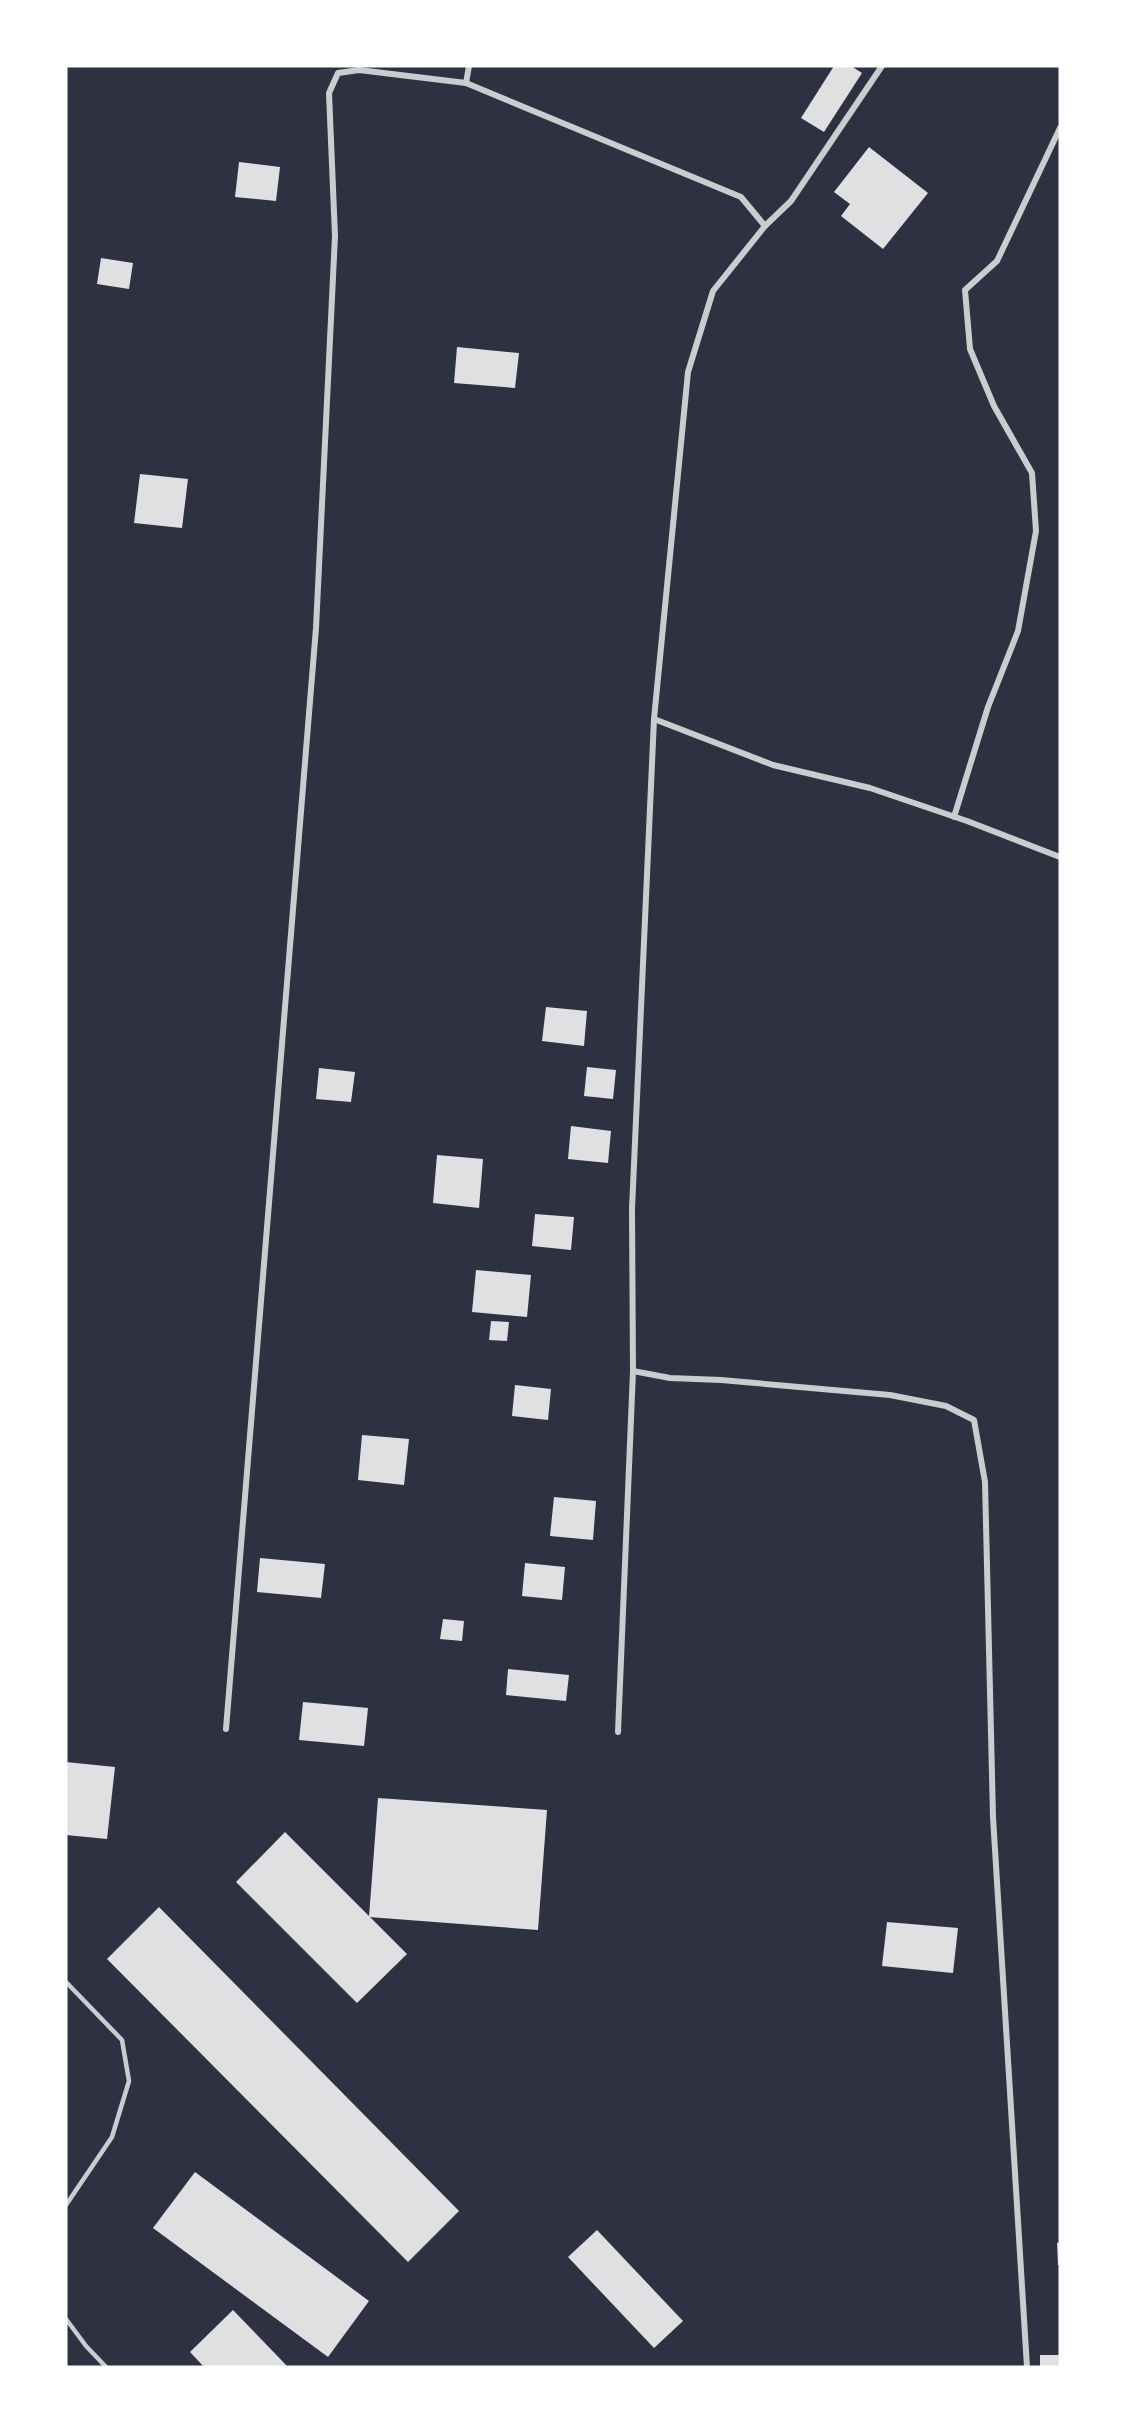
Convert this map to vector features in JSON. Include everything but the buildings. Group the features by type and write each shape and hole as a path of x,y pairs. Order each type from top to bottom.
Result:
{"street":[{"path":"466,83 469,66"},
{"path":"618,1732 633,1371 632,1209 654,719 688,372 713,291 765,226 791,201 882,66"},
{"path":"226,1729 316,628 335,236 329,93 338,73 358,70 466,83 741,197 765,226"},
{"path":"954,817 988,707 1018,632 1036,531 1032,473 994,406 970,349 965,290 997,261 1039,168 1060,128"},
{"path":"654,719 773,765 870,788 1060,857"},
{"path":"633,1371 670,1378 721,1380 890,1395 946,1406 974,1420 985,1482 993,1817 1027,2367"}],"lane":[{"path":"66,1982 122,2040 129,2081 112,2137 66,2205"},
{"path":"66,2319 86,2346 106,2367"}]}
